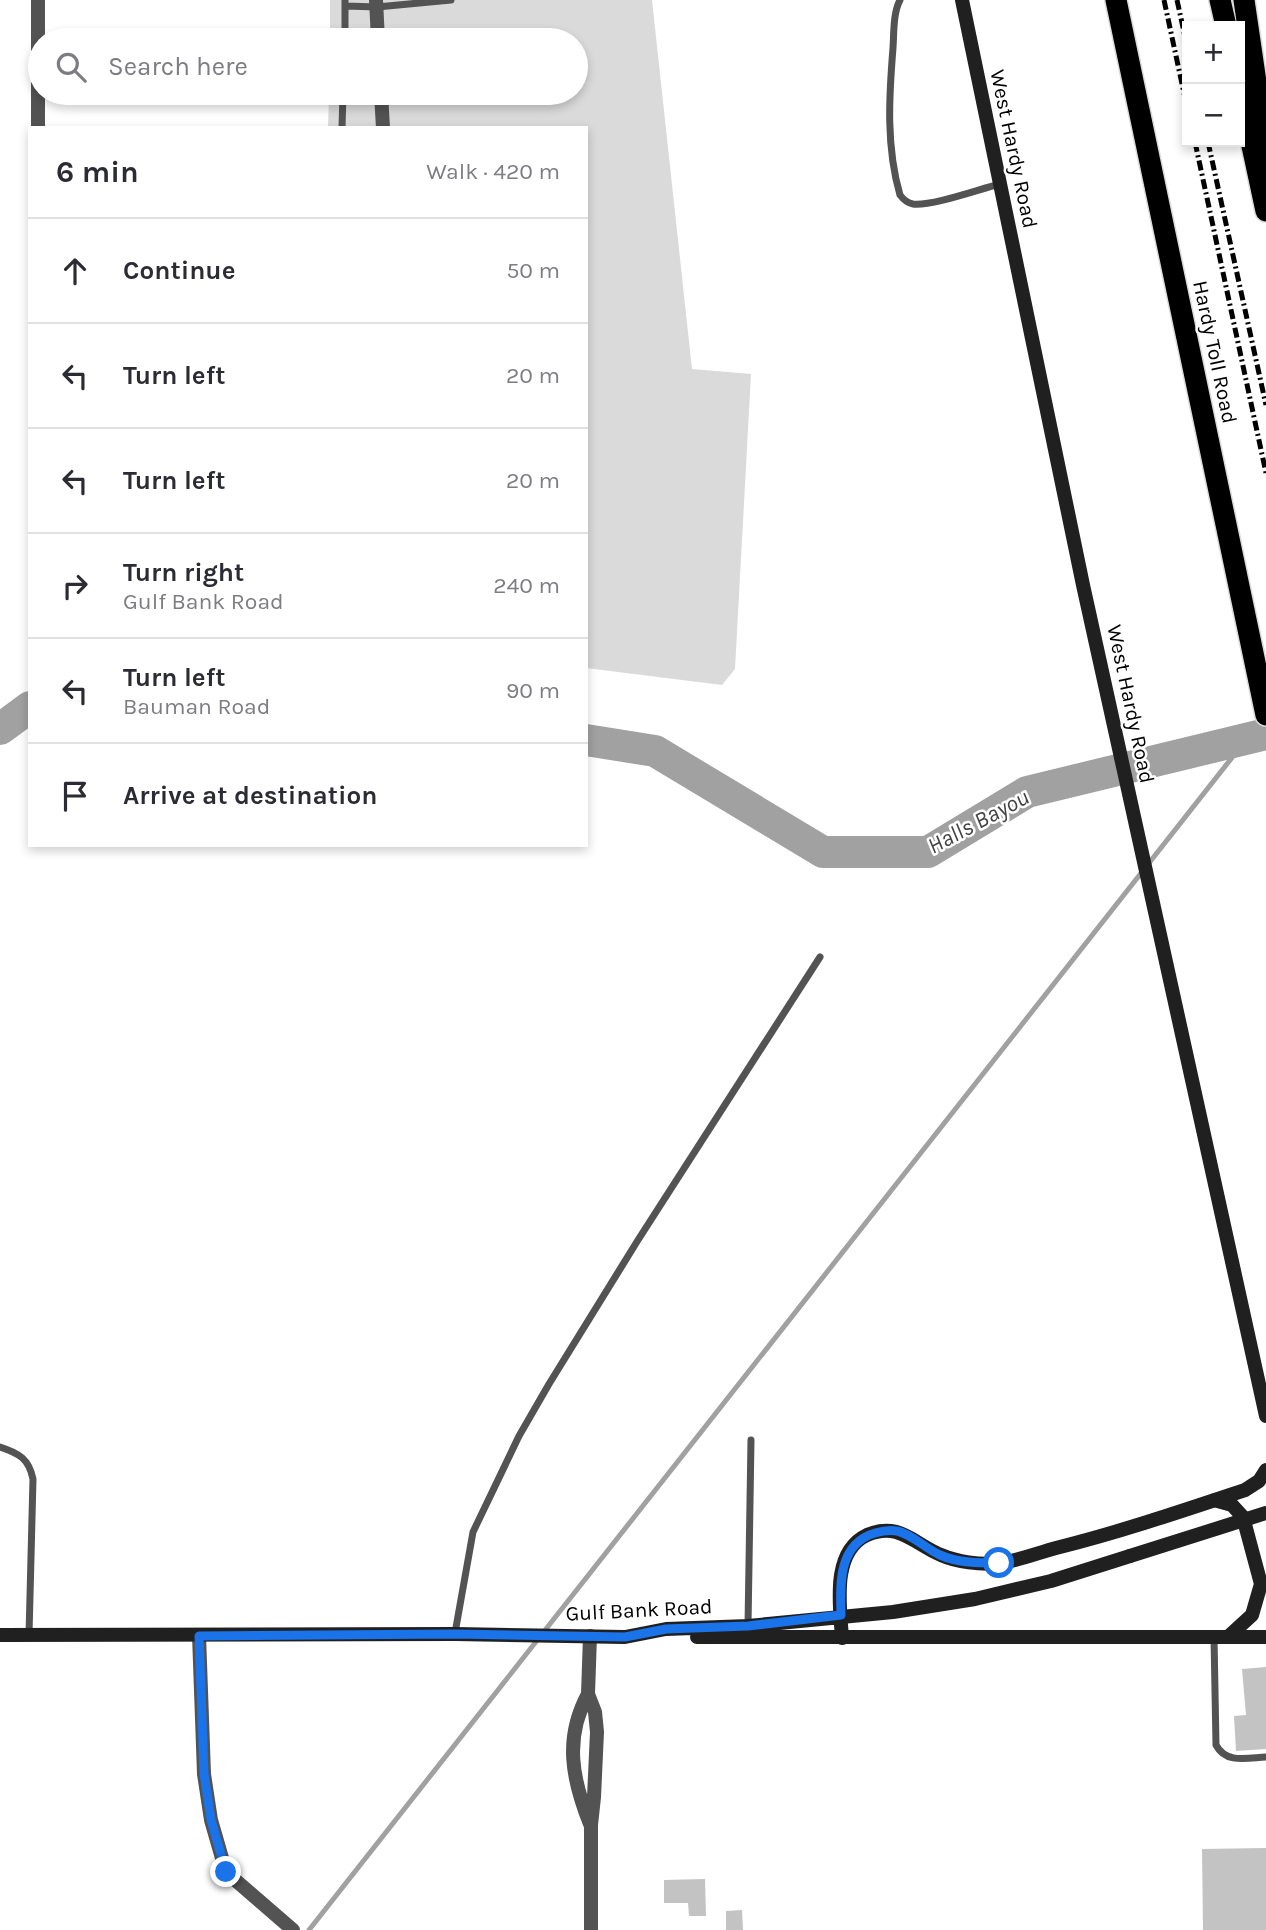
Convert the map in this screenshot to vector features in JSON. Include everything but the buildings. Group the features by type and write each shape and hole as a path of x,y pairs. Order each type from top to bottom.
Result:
{"highway":[{"name":"Hardy Toll Road","path":"1116,0 1266,715"},
{"path":"1220,0 1225,21"},
{"path":"1244,0 1266,150"},
{"path":"1245,113 1266,211"}],"main road":[{"name":"West Hardy Road","path":"962,0 1083,585 1266,1416"},
{"path":"842,1638 840,1584 846,1557 866,1536 898,1531 940,1555 976,1563 999,1563 1097,1538 1245,1490 1259,1481 1266,1469"},
{"path":"1214,1500 1232,1505 1243,1517 1261,1584 1252,1615 1221,1637"},
{"name":"Gulf Bank Road","path":"0,1635 483,1634 625,1637 666,1629 748,1626 893,1612 975,1600 1051,1581 1266,1513"},
{"path":"625,1637 1266,1637"}],"street":[{"path":"38,0 38,28"},
{"path":"376,4 377,28"},
{"path":"38,105 38,126"},
{"path":"382,105 383,126"},
{"path":"199,1636 204,1774 211,1820 226,1872 293,1930"},
{"path":"590,1636 588,1693 595,1712 597,1732 591,1825 591,1930"},
{"path":"588,1693 578,1711 573,1730 573,1766 579,1796 591,1825"}],"lane":[{"path":"345,28 345,3 451,0"},
{"path":"901,0 897,6 894,36 890,121 890,145 900,195 904,201 912,204 927,203 1000,184"},
{"path":"342,126 343,105"},
{"path":"455,1634 473,1532 519,1436 548,1384 638,1240 820,957"},
{"path":"748,1626 751,1440"},
{"path":"0,1447 15,1451 30,1464 33,1479 29,1634"},
{"path":"1221,1637 1216,1745 1220,1753 1230,1759 1266,1757"}],"shaded area":[{"path":"330,0 652,0 692,369 751,374 735,669 722,685 588,668 588,126 328,126 329,105 588,105 588,28 330,28"}],"waterway":[{"name":"Halls Bayou","path":"0,729 28,708"},
{"name":"Halls Bayou","path":"588,740 655,751 823,852 928,852 1027,792 1266,734"},
{"path":"309,1930 1249,736"}],"railway":[{"path":"1164,0 1182,84"},
{"path":"1177,0 1182,23"},
{"path":"1196,147 1266,473"},
{"path":"1209,147 1266,405"}],"route":[{"path":"226,1872 211,1820 204,1774 199,1636 455,1634 625,1637 666,1629 748,1626 841,1615 840,1584 846,1557 866,1536 881,1531 898,1531 940,1555 956,1560 999,1563"}]}
